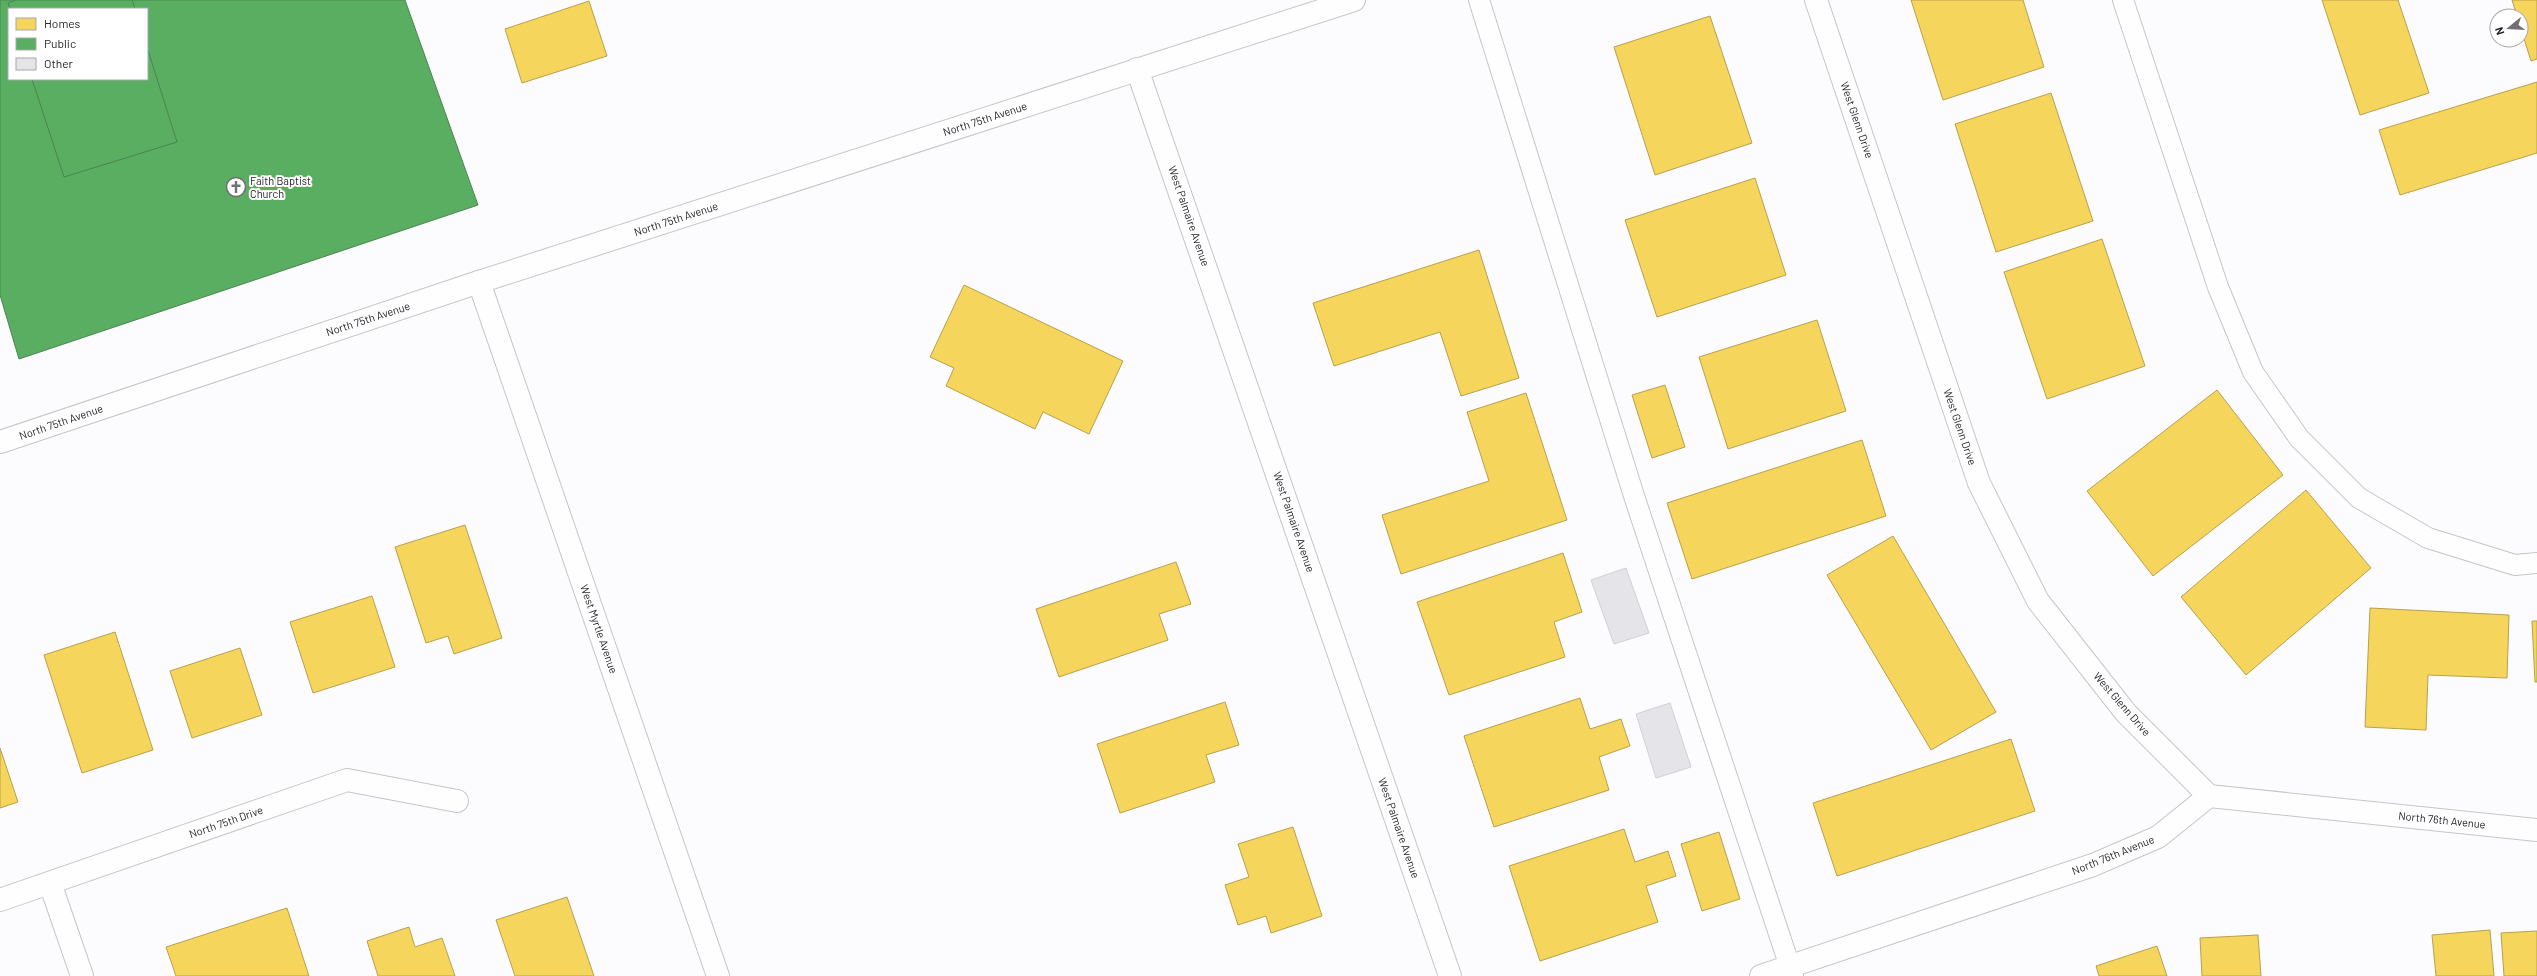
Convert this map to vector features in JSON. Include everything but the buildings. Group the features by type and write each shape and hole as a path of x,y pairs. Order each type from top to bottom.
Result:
{"street":[{"name":"North 75th Avenue","path":"0,442 479,282 1354,0"},
{"name":"West Glenn Drive","path":"1816,0 1979,483 2038,601 2126,713 2209,796"},
{"name":"West Palmaire Avenue","path":"1137,69 1450,976"},
{"name":"West Myrtle Avenue","path":"479,282 718,976"},
{"name":"North 75th Drive","path":"0,900 347,780 457,801"},
{"name":"North 76th Avenue","path":"1761,976 1792,971 2093,865 2158,837 2209,796 2537,830"},
{"path":"50,883 82,976"}],"lane":[{"path":"1479,0 1635,500 1792,971"},
{"path":"2123,0 2218,287 2253,372 2299,438 2359,498 2428,538 2515,565 2537,563"}],"place":[{"name":"Faith Baptist Church","path":"236,187"}]}
